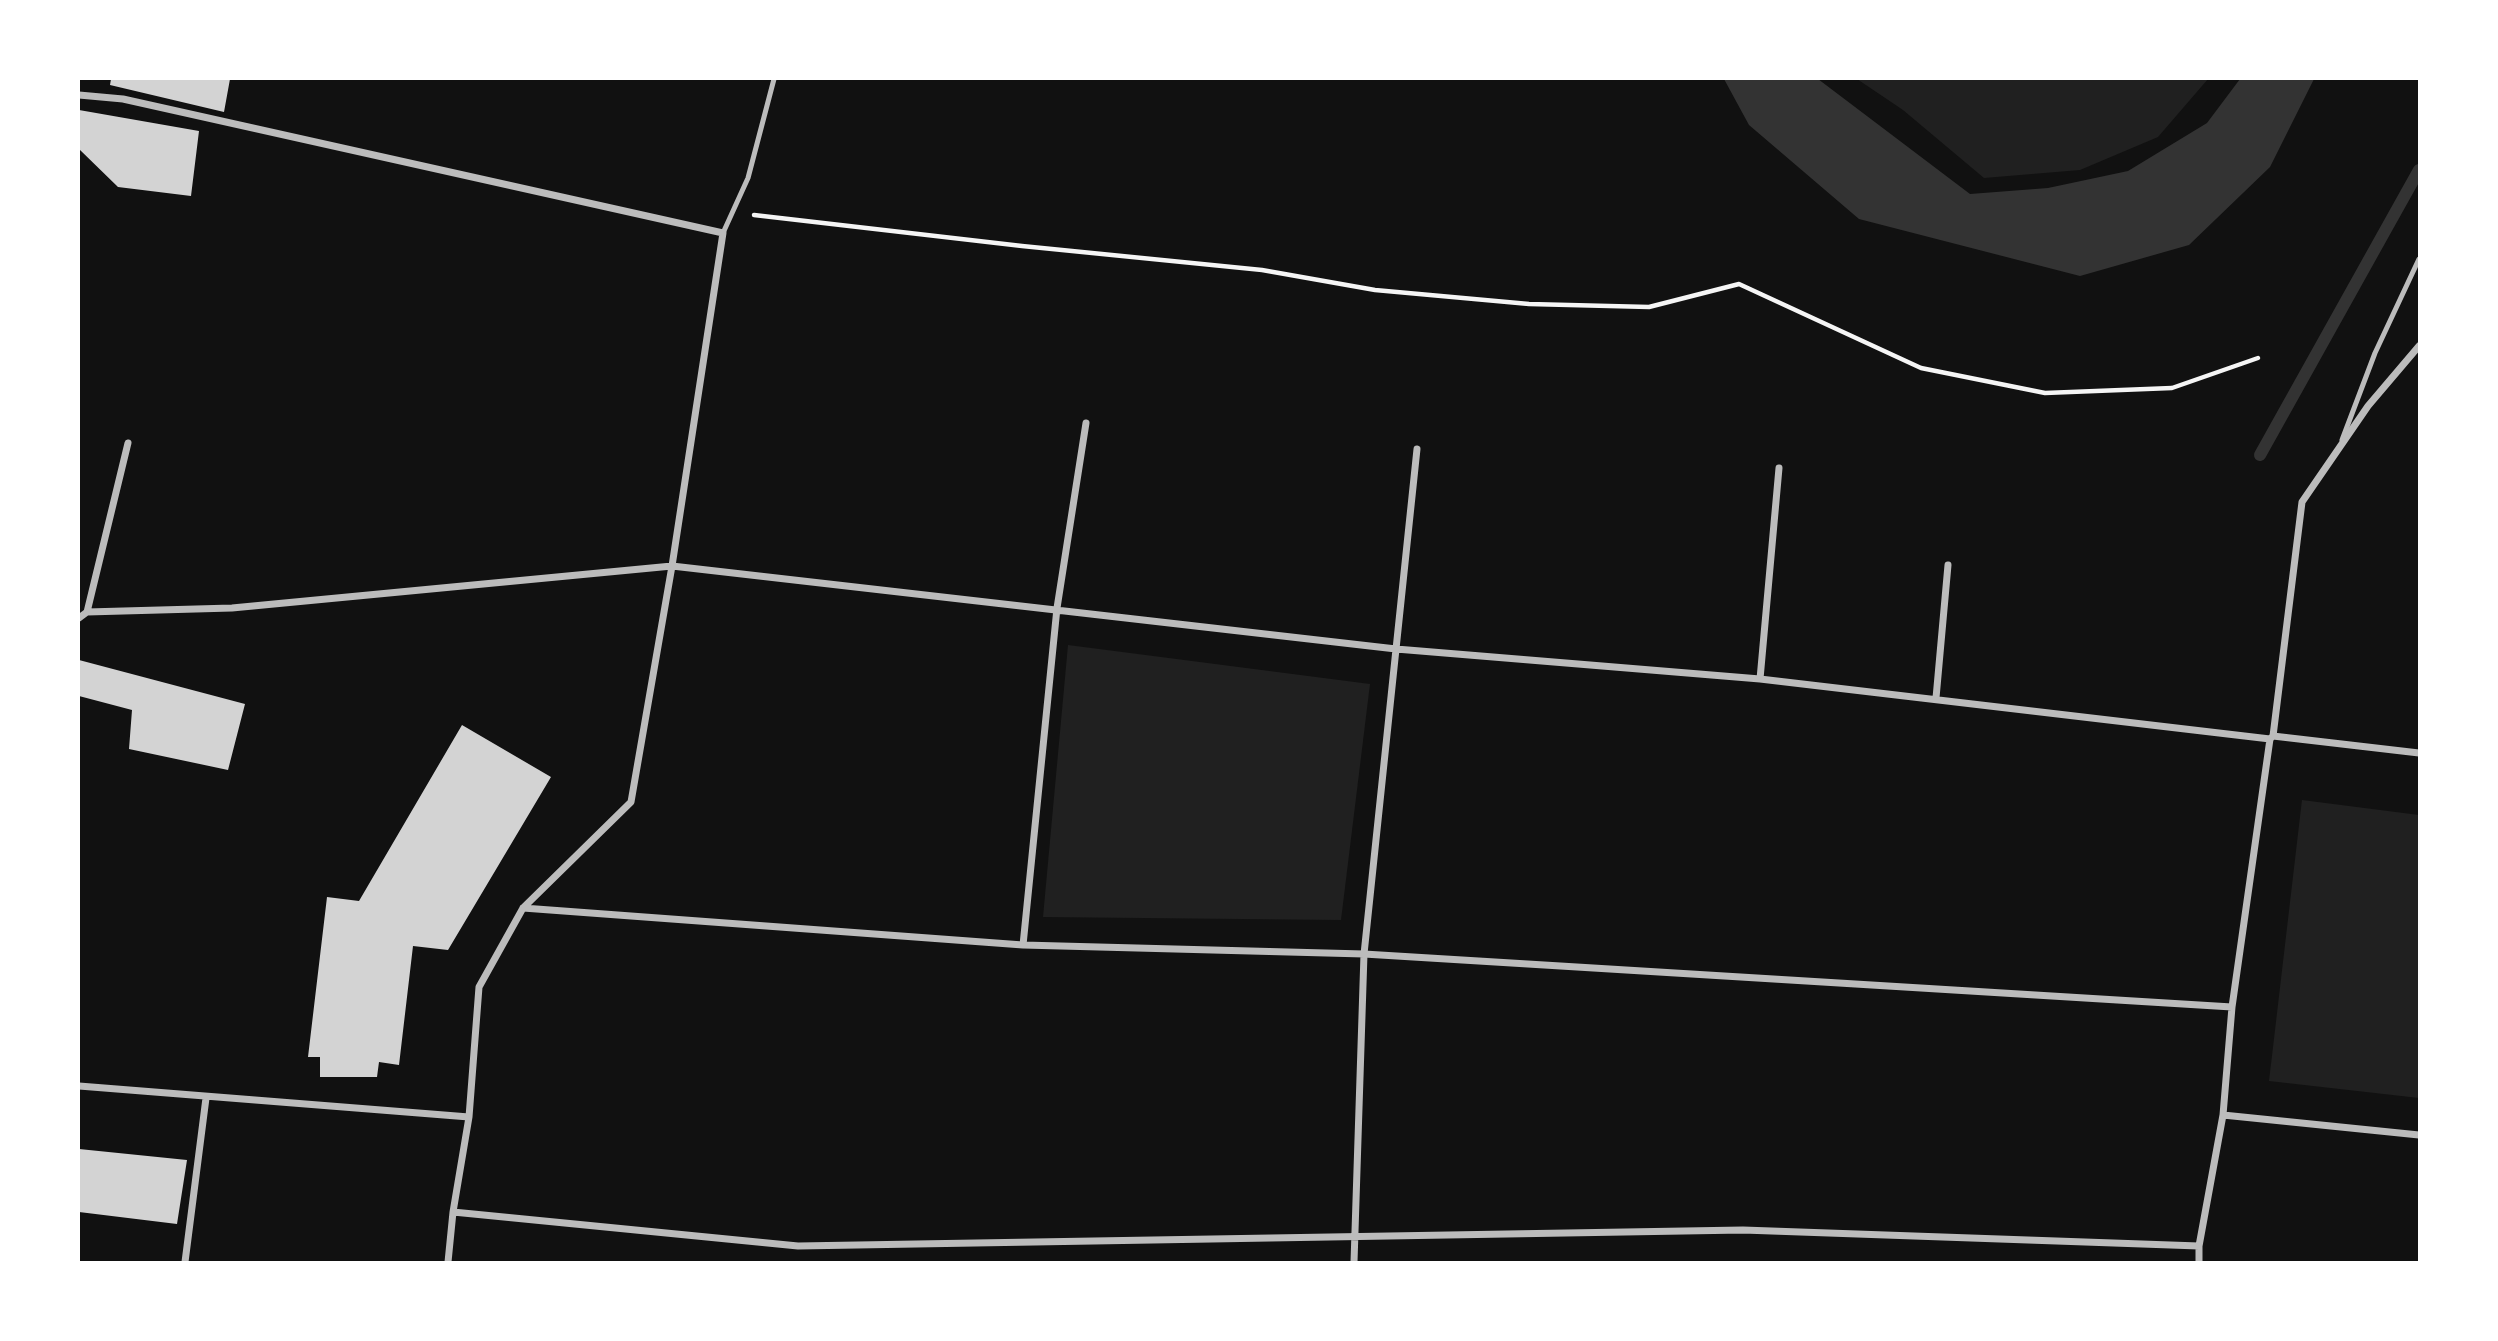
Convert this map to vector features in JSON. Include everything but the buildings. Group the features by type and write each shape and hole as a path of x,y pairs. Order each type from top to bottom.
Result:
{"street":[{"path":"79,96 123,99 723,233 672,566 631,802 523,908 479,987 469,1117 453,1212 448,1262"},
{"path":"2199,1262 2199,1246 2222,1115 2232,1007 2272,738 2302,502 2368,406 2419,346"},
{"path":"1023,945 1057,608 1086,423"},
{"path":"87,612 128,443"},
{"path":"1354,1262 1364,954 1418,449"},
{"path":"1760,678 1779,468"},
{"path":"1936,698 1948,565"},
{"path":"79,618 87,612 232,608 672,566 1057,608 1396,649 1760,678 2419,753"},
{"path":"523,908 1023,945 1364,954 2232,1007"},
{"path":"79,1086 469,1117"},
{"path":"185,1262 206,1098"},
{"path":"2222,1115 2419,1135"},
{"path":"453,1212 798,1246 1743,1230 2199,1246"}],"lane":[{"path":"723,233 748,178 774,79"},
{"path":"2338,450 2375,353 2419,259"}],"path":[{"path":"732,212 1022,246 1262,270 1375,290 1528,304 1649,307 1739,284 1921,368 2045,393 2172,388 2258,358"}],"shaded area":[{"path":"1724,79 1818,79 1970,194 2048,188 2128,171 2207,123 2240,79 2314,79 2270,167 2189,245 2080,276 1859,219 1749,125"},
{"path":"1857,79 2208,79 2158,137 2080,170 1984,178 1903,110"},
{"path":"1068,645 1370,684 1341,920 1043,917"},
{"path":"2302,800 2419,815 2419,1098 2269,1081"}],"waterway":[{"path":"2260,455 2419,170"}]}
